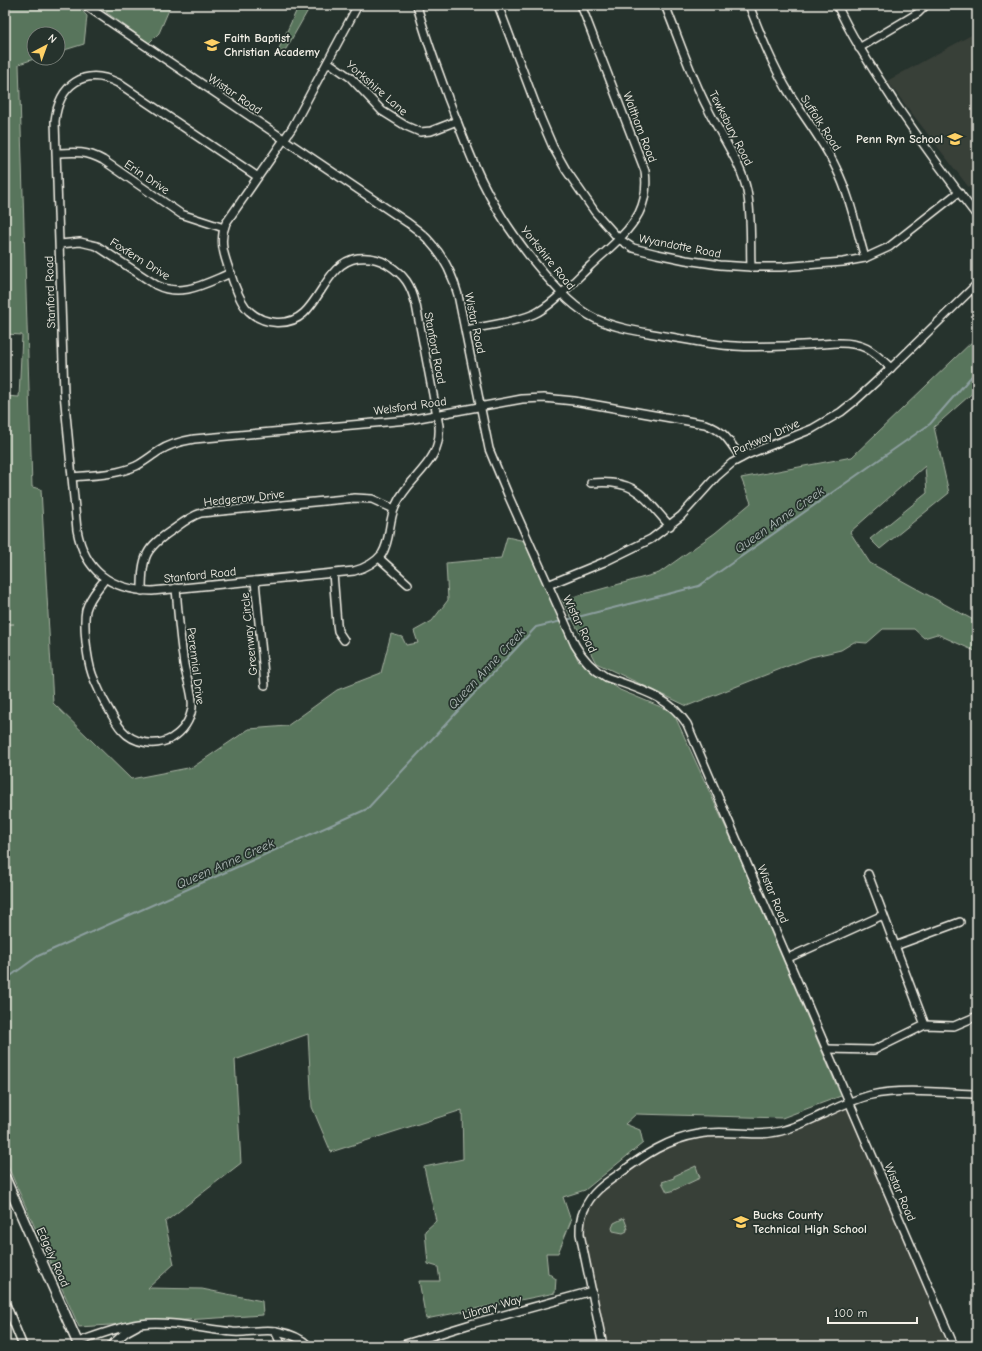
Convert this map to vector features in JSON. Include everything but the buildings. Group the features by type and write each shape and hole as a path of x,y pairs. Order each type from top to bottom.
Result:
{"main road":[{"name":"Edgely Road","path":"5,1178 79,1344"}],"street":[{"name":"Wistar Road","path":"85,5 408,223 430,241 443,259 454,280 458,295 489,449 568,629 586,663 606,677 661,699 669,704 682,717 697,746 954,1346"},
{"name":"Stanford Road","path":"258,177 110,78 96,76 87,77 76,82 67,89 59,101 56,121 64,393 79,542 87,560 105,579 129,589 142,591 255,581 354,571 365,568 379,558 383,552 388,539 394,508 402,493 429,463 436,450 439,432 412,291 406,279 400,273 387,264 370,258 363,257 347,262 334,272 305,312 296,318 281,322 267,321 260,319 249,311 241,300 222,244 224,228 230,217 258,177 284,139 302,110 358,5"},
{"name":"Yorkshire Road","path":"417,5 422,28 457,121 472,158 491,197 527,252 561,293 589,315 611,325 626,329 707,343 734,346 771,346 848,342 859,344 867,348 891,368"},
{"name":"Wyandotte Road","path":"498,5 553,147 581,193 595,212 619,239 633,248 657,254 720,265 781,267 843,262 865,258 888,247 959,192"},
{"name":"Waltham Road","path":"466,330 525,317 541,310 619,239 634,221 644,203 646,187 645,171 581,5"},
{"name":"Tewksbury Road","path":"665,5 699,91 734,155 743,177 748,198 750,267"},
{"name":"Suffolk Road","path":"749,5 782,82 803,116 822,142 836,167 844,187 865,258"},
{"path":"837,5 859,48 912,128 977,216"},
{"path":"859,48 918,13 926,5"},
{"name":"Yorkshire Lane","path":"328,62 351,78 382,111 406,126 420,132 431,131 457,121"},
{"name":"Erin Drive","path":"57,153 74,152 92,154 181,214 224,228"},
{"name":"Foxfern Drive","path":"60,244 80,242 97,246 156,285 171,290 190,289 231,273"},
{"name":"Parkway Drive","path":"548,585 640,546 670,526 717,476 741,458 770,444 812,429 833,417 856,400 891,368 977,284"},
{"name":"Welsford Road","path":"72,477 107,474 128,470 146,461 160,450 173,444 194,439 400,420 522,399 544,398 560,399 705,424 720,431 741,458"},
{"path":"590,482 616,482 629,486 643,496 670,526"},
{"name":"Hedgerow Drive","path":"142,591 143,564 148,551 162,537 184,521 201,513 355,498 372,499 394,508"},
{"path":"379,558 408,584"},
{"path":"332,573 338,631 344,640"},
{"name":"Perennial Drive","path":"105,579 93,595 86,609 85,623 90,666 95,681 116,724 132,738 149,743 165,741 177,734 185,725 192,709 184,662 176,588"},
{"name":"Greenway Circle","path":"255,581 265,685"},
{"path":"868,874 925,1025"},
{"path":"788,958 883,915"},
{"path":"895,946 960,922"},
{"path":"827,1049 874,1050 925,1025 954,1026 975,1017"},
{"path":"603,1346 580,1234 580,1225 583,1211 590,1198 599,1188 639,1158 671,1141 699,1134 768,1134 780,1132 850,1102 871,1095 894,1092 977,1094"},
{"name":"Library Way","path":"399,1346 471,1324 592,1291"},
{"path":"5,1302 23,1346"},
{"path":"79,1344 110,1330 143,1323 176,1324 232,1332 276,1331 297,1338 309,1346"},
{"path":"110,1346 126,1332 143,1323"},
{"path":"276,1331 282,1346"}],"shaded area":[{"name":"Penn Ryn School","path":"977,32 977,198 887,81"},
{"name":"Bucks County Technical High School","path":"850,1102 954,1346 603,1346 580,1225 590,1198 639,1158 699,1134 768,1134"}],"green space":[{"path":"5,5 77,5 87,16 84,44 66,50 66,26 26,26 26,62 19,64 32,487 41,489 53,703 131,779 193,767 249,729 287,726 337,690 381,673 391,634 402,637 406,645 418,643 414,631 432,621 448,600 446,563 501,558 507,537 525,541 578,660 620,690 673,712 737,852 841,1096 782,1118 636,1114 625,1124 640,1130 643,1143 585,1190 563,1197 571,1221 558,1253 546,1253 548,1273 556,1279 555,1293 426,1319 419,1281 440,1281 438,1267 428,1264 425,1231 436,1221 424,1167 463,1159 462,1110 331,1152 312,1107 308,1034 235,1060 241,1163 165,1222 174,1264 148,1288 202,1289 262,1301 263,1315 79,1327 5,1160 5,625 14,624 5,624 5,396 19,397 22,335 5,334"},
{"path":"96,5 171,5 159,33 149,43"},
{"path":"299,5 311,5 286,49 276,55"},
{"path":"977,337 977,389 934,427 949,493 880,549 870,539 927,493 925,466 850,532 870,563 977,622 977,652 937,634 924,638 914,629 883,629 867,643 854,642 841,650 811,657 687,706 596,663 562,600 659,573 715,533 751,503 741,478 852,457"},
{"path":"696,1166 700,1178 667,1192 662,1182 674,1178 674,1176"},
{"path":"624,1218 628,1229 626,1229 627,1231 623,1233 613,1231 612,1228 614,1223"}],"waterway":[{"name":"Queen Anne Creek","path":"566,620 699,586 930,424 977,370"},
{"name":"Queen Anne Creek","path":"5,980 38,956 367,809 536,627 562,621"}],"place":[{"name":"Faith Baptist Christian Academy","path":"212,45"},
{"name":"Penn Ryn School","path":"955,139"},
{"name":"Bucks County Technical High School","path":"741,1222"}]}
